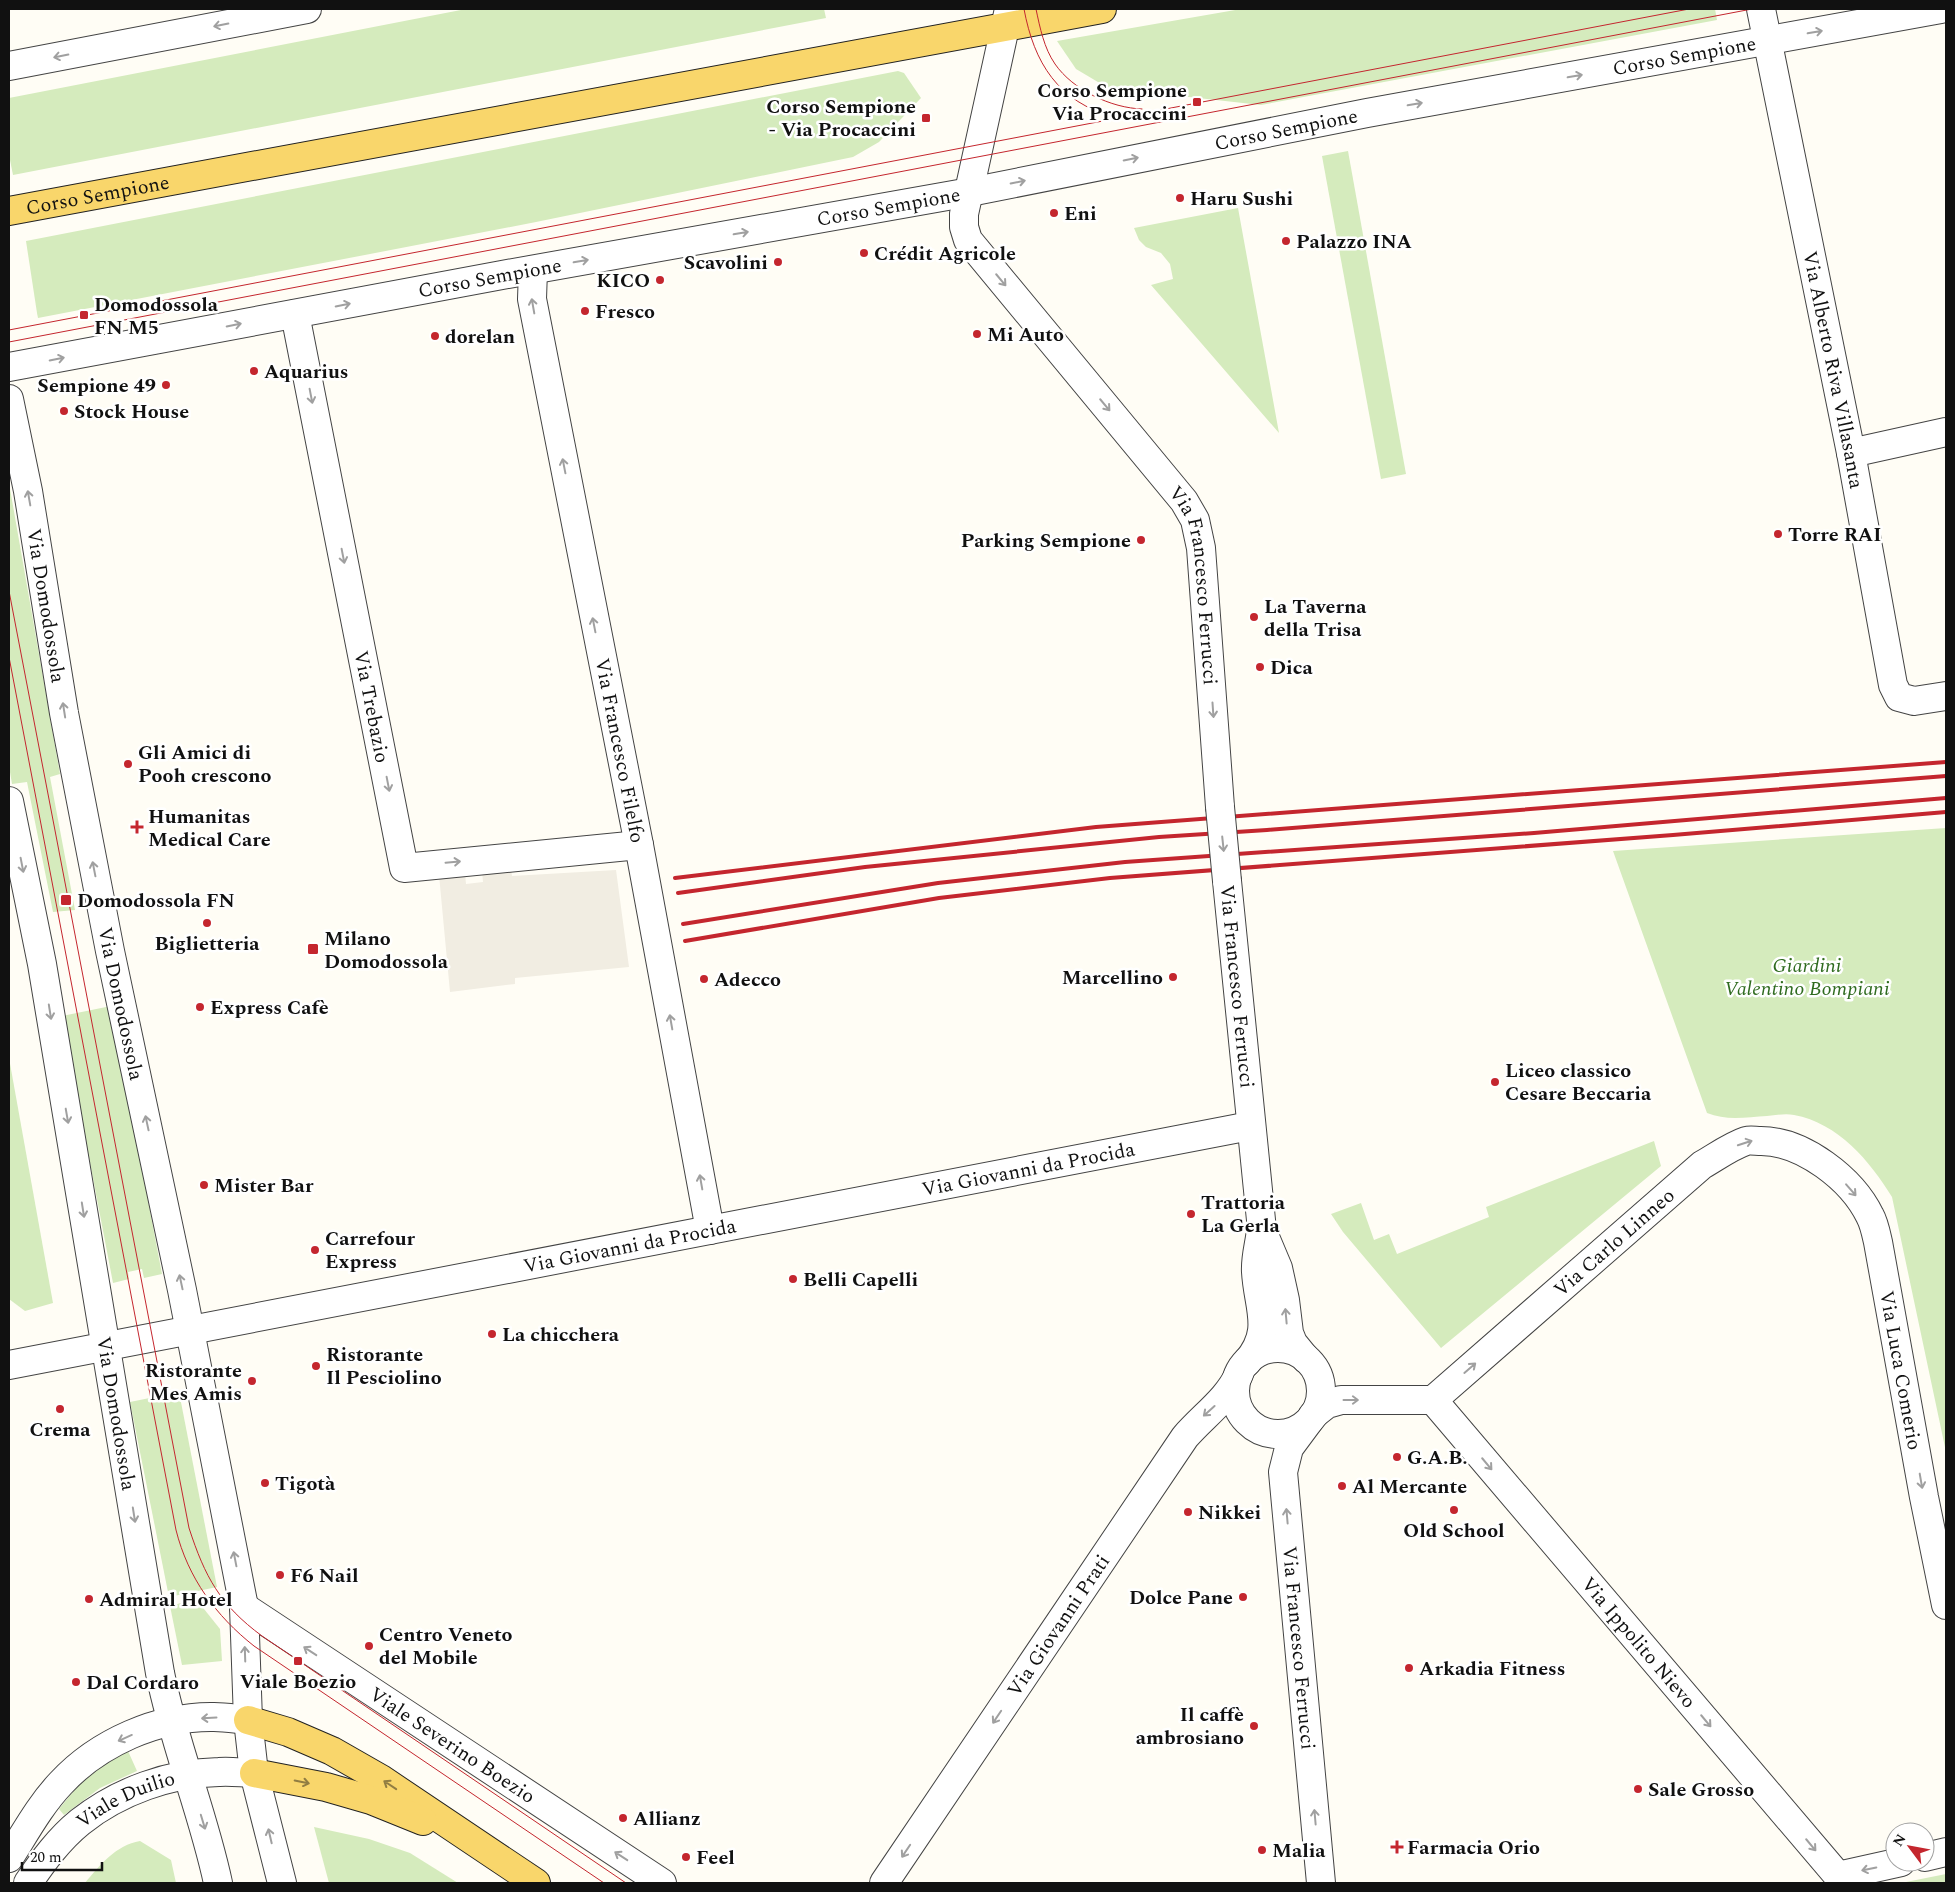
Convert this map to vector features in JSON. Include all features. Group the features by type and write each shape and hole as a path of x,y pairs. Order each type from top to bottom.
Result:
{"main road":[{"name":"Corso Sempione","path":"9,211 1007,18 1102,9"},
{"path":"248,1720 288,1732 332,1751 382,1779 536,1883"},
{"path":"254,1773 326,1788 371,1800 474,1842"}],"street":[{"path":"9,66 268,12 307,9"},
{"name":"Corso Sempione","path":"1761,9 1767,41"},
{"name":"Corso Sempione","path":"9,368 533,270 970,192 1368,113 1941,9"},
{"name":"Via Francesco Ferrucci","path":"1007,18 964,214 964,227 968,240 1184,501 1195,520 1202,548 1220,807 1261,1224 1264,1236 1278,1268 1285,1300 1289,1333 1293,1343 1315,1369 1320,1383 1320,1396 1311,1418 1289,1448 1283,1472 1322,1883"},
{"name":"Via Alberto Riva Villasanta","path":"1767,41 1851,452 1893,685 1900,697 1914,701 1946,696"},
{"name":"Via Francesco Filelfo","path":"533,270 532,299 639,845 710,1230"},
{"name":"Via Trebazio","path":"295,314 404,868 639,845"},
{"name":"Via Domodossola","path":"9,398 31,511 64,713 103,913 190,1330 244,1607 248,1720 254,1773 282,1883"},
{"path":"1851,452 1946,432"},
{"name":"Via Domodossola","path":"9,800 42,964 160,1672 170,1721 189,1775 208,1839 218,1883"},
{"name":"Via Giovanni da Procida","path":"9,1365 1250,1126"},
{"name":"Via Carlo Linneo","path":"1433,1400 1702,1165 1747,1141 1770,1141 1792,1146 1815,1157"},
{"name":"Via Luca Comerio","path":"1815,1157 1838,1175 1854,1193 1870,1216 1878,1242 1924,1497 1946,1605"},
{"name":"Via Francesco Ferrucci","path":"1261,1224 1256,1271 1262,1312 1262,1336 1258,1347 1244,1368 1236,1388 1237,1402 1243,1415 1252,1425 1264,1431 1284,1433 1298,1429 1327,1404 1341,1400 1433,1400"},
{"path":"1244,1368 1259,1353 1272,1349 1287,1349 1300,1354 1306,1359"},
{"name":"Via Giovanni Prati","path":"884,1883 1182,1442 1199,1420 1228,1393 1244,1368"},
{"name":"Via Ippolito Nievo","path":"1433,1400 1841,1880"},
{"name":"Viale Severino Boezio","path":"244,1607 662,1883"},
{"path":"9,1858 42,1807 61,1783 82,1764 114,1743 139,1731 170,1721 213,1717 248,1720"},
{"name":"Viale Duilio","path":"28,1883 55,1847 80,1822 107,1804 146,1785 189,1775 219,1772 254,1773"},
{"path":"1841,1880 1885,1867"}],"green space":[{"path":"466,9 824,9 826,18 13,175 9,155 9,98"},
{"path":"1241,9 1715,9 1717,20 1261,105 1108,88 1076,69 1057,41"},
{"path":"898,71 904,73 921,98 879,142 853,157 536,222 38,318 26,241"},
{"path":"1348,151 1406,474 1381,479 1322,156"},
{"path":"1238,208 1279,433 1151,285 1173,279 1170,264 1161,253 1146,247 1139,240 1134,228"},
{"path":"9,483 60,774 50,777 75,910 53,912 27,782 12,784 9,766"},
{"name":"Giardini Valentino Bompiani","path":"1946,828 1946,1452 1892,1197 1874,1170 1851,1145 1825,1126 1810,1119 1788,1114 1737,1118 1707,1113 1613,851"},
{"path":"111,1006 162,1274 144,1278 142,1269 128,1272 129,1279 113,1283 62,1016"},
{"path":"9,1058 53,1303 25,1311 9,1299"},
{"path":"1654,1141 1661,1166 1441,1348 1343,1232 1331,1214 1361,1203 1374,1240 1389,1234 1397,1254 1489,1217 1486,1207"},
{"path":"179,1392 217,1587 169,1597 130,1402"},
{"path":"196,1599 220,1629 222,1661 182,1665 170,1606"},
{"path":"128,1751 137,1771 100,1788 64,1815 59,1809 80,1783 102,1766"},
{"path":"314,1827 369,1839 410,1853 458,1883 329,1883"},
{"path":"140,1841 171,1860 176,1883 85,1883 116,1851 131,1843"},
{"path":"1946,1874 1946,1883 1901,1883"}],"shaded area":[{"path":"511,869 512,876 616,870 629,967 515,978 515,984 450,992 439,875 465,873 466,884 483,882 482,871"}],"tram line":[{"path":"1024,9 1034,47 1052,78 1078,101 1094,110 1114,117"},
{"path":"1036,9 1045,45 1055,64 1072,82 1106,101 1130,108 1142,109"},
{"path":"9,330 1689,9"},
{"path":"9,342 1752,9"},
{"path":"9,591 189,1528 208,1576 235,1613 262,1636 626,1883"},
{"path":"9,657 176,1530 188,1564 205,1595 216,1609 227,1622 254,1646 604,1883"}],"railway":[{"path":"675,878 1096,827 1946,762"},
{"path":"678,893 865,867 1159,837 1946,776"},
{"path":"683,924 938,883 1125,862 1534,833 1946,798"},
{"path":"685,941 939,898 1110,878 1946,812"}],"place":[{"name":"Corso Sempione Via Procaccini","path":"1197,102"},
{"name":"Corso Sempione - Via Procaccini","path":"926,118"},
{"name":"Haru Sushi","path":"1180,198"},
{"name":"Eni","path":"1054,213"},
{"name":"Palazzo INA","path":"1286,241"},
{"name":"Crédit Agricole","path":"864,253"},
{"name":"Scavolini","path":"778,262"},
{"name":"KICO","path":"660,280"},
{"name":"Fresco","path":"585,311"},
{"name":"Domodossola FN M5","path":"84,315"},
{"name":"Mi Auto","path":"977,334"},
{"name":"dorelan","path":"435,336"},
{"name":"Aquarius","path":"254,371"},
{"name":"Sempione 49","path":"166,385"},
{"name":"Stock House","path":"64,411"},
{"name":"Torre RAI","path":"1778,534"},
{"name":"Parking Sempione","path":"1141,540"},
{"name":"La Taverna della Trisa","path":"1254,617"},
{"name":"Dica","path":"1260,667"},
{"name":"Gli Amici di Pooh crescono","path":"128,764"},
{"name":"Humanitas Medical Care","path":"137,827"},
{"name":"Domodossola FN","path":"66,900"},
{"name":"Biglietteria","path":"207,923"},
{"name":"Milano Domodossola","path":"313,949"},
{"name":"Marcellino","path":"1173,977"},
{"name":"Adecco","path":"704,979"},
{"name":"Express Cafè","path":"200,1007"},
{"name":"Liceo classico Cesare Beccaria","path":"1495,1082"},
{"name":"Mister Bar","path":"204,1185"},
{"name":"Trattoria La Gerla","path":"1191,1214"},
{"name":"Carrefour Express","path":"315,1250"},
{"name":"Belli Capelli","path":"793,1279"},
{"name":"La chicchera","path":"492,1334"},
{"name":"Ristorante Il Pesciolino","path":"316,1366"},
{"name":"Ristorante Mes Amis","path":"252,1381"},
{"name":"Crema","path":"60,1409"},
{"name":"G.A.B.","path":"1397,1457"},
{"name":"Tigotà","path":"265,1483"},
{"name":"Al Mercante","path":"1342,1486"},
{"name":"Old School","path":"1454,1510"},
{"name":"Nikkei","path":"1188,1512"},
{"name":"F6 Nail","path":"280,1575"},
{"name":"Dolce Pane","path":"1243,1597"},
{"name":"Admiral Hotel","path":"89,1599"},
{"name":"Centro Veneto del Mobile","path":"369,1646"},
{"name":"Viale Boezio","path":"298,1661"},
{"name":"Arkadia Fitness","path":"1409,1668"},
{"name":"Dal Cordaro","path":"76,1682"},
{"name":"Il caffè ambrosiano","path":"1254,1726"},
{"name":"Sale Grosso","path":"1638,1789"},
{"name":"Allianz","path":"623,1818"},
{"name":"Farmacia Orio","path":"1397,1847"},
{"name":"Malia","path":"1262,1850"},
{"name":"Feel","path":"686,1857"}]}
